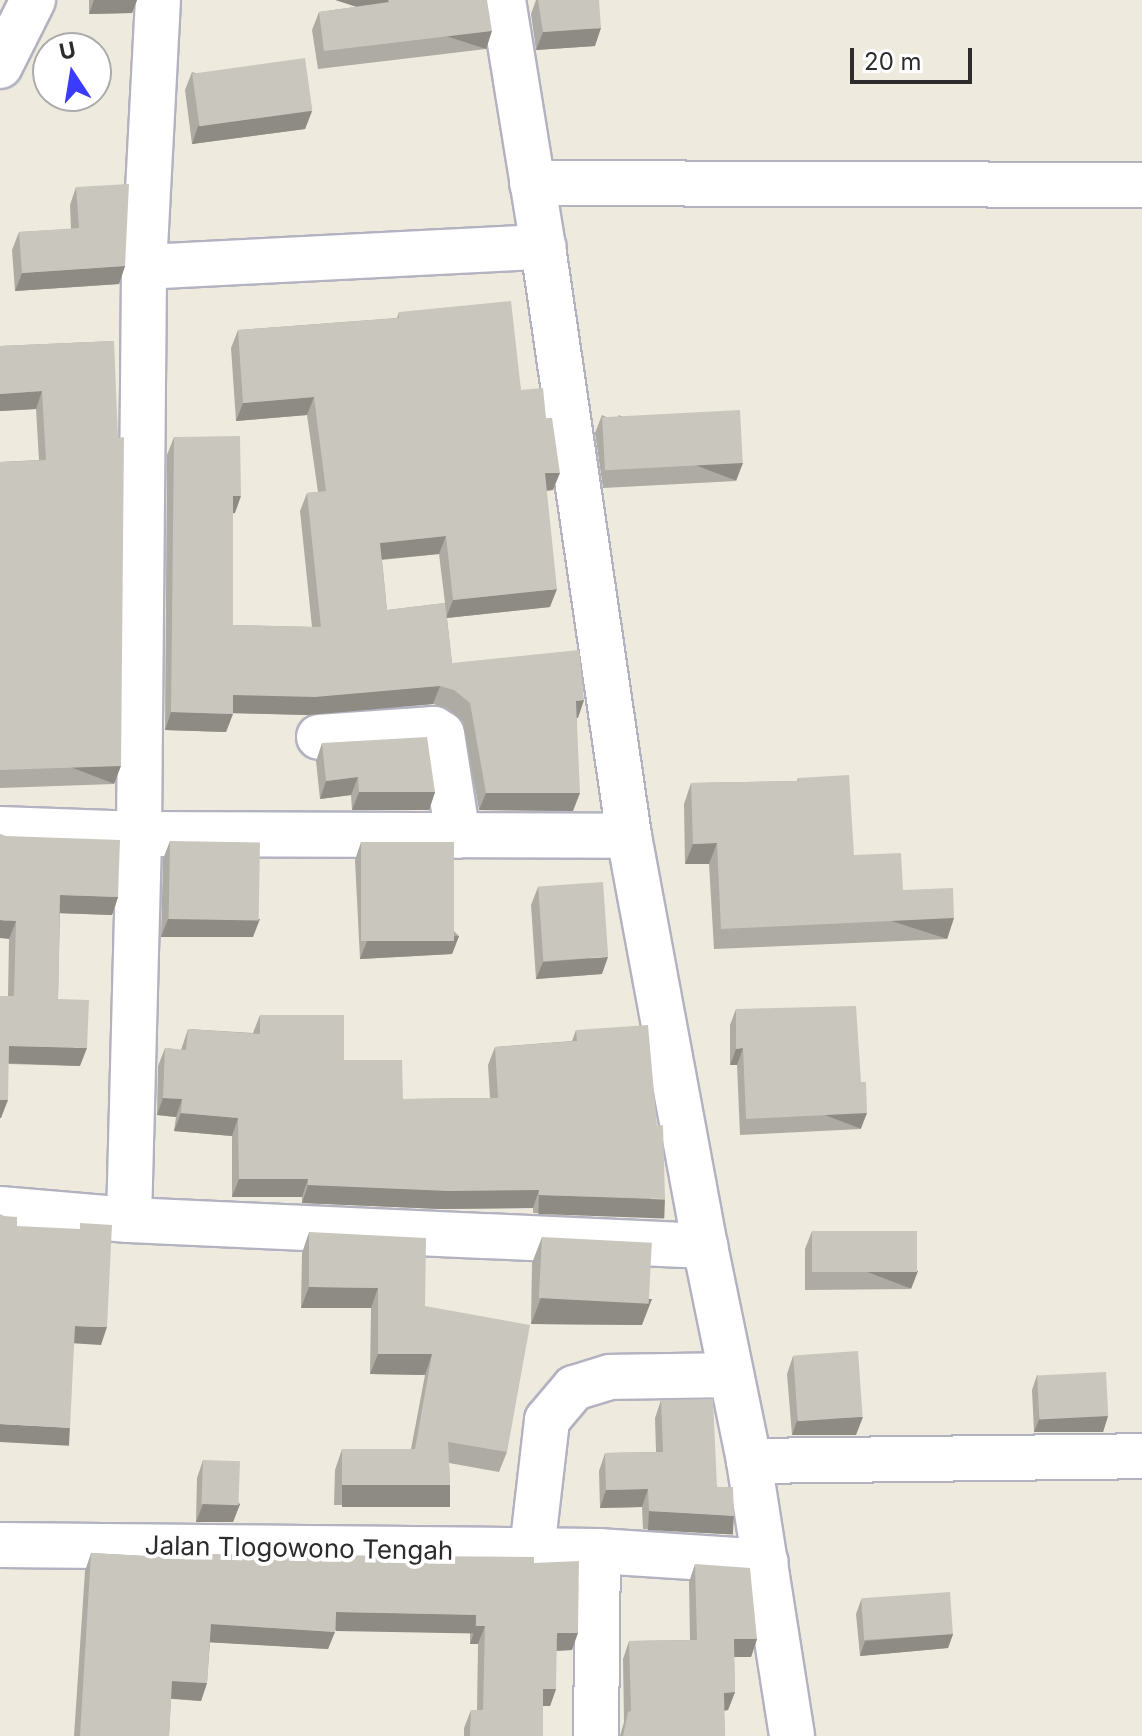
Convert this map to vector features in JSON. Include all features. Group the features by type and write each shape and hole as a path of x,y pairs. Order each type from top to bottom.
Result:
{"street":[{"path":"0,66 33,0"},
{"path":"129,1220 139,834 144,267 158,0"},
{"path":"503,0 543,247 629,836 705,1246 749,1461 792,1736"},
{"path":"532,183 1142,185"},
{"path":"144,267 543,247"},
{"path":"319,737 434,729 442,734 447,748 458,836"},
{"path":"0,829 139,834 629,836"},
{"path":"0,1209 129,1220 705,1246"},
{"path":"532,1550 547,1420 574,1388 610,1377 731,1375"},
{"path":"749,1461 1142,1456"},
{"name":"Jalan Tlogowono Tengah","path":"0,1545 598,1551 766,1562"},
{"path":"596,1736 598,1551"}],"building":[{"path":"388,0 487,0 492,31 324,51 319,12"},
{"path":"538,0 599,0 601,28 543,32"},
{"path":"305,58 312,110 199,126 192,74"},
{"path":"129,184 125,266 22,273 19,232 79,228 76,187"},
{"path":"511,301 521,390 543,388 546,418 552,418 560,473 545,473 557,589 453,600 446,536 380,543 387,610 445,603 452,663 579,650 584,700 576,701 580,793 486,793 470,703 454,690 440,686 315,697 233,695 233,714 171,712 174,437 240,436 241,496 233,496 233,625 321,627 307,493 326,491 314,397 243,403 238,330 399,318 399,312"},
{"path":"114,341 118,438 124,437 121,766 0,770 0,462 46,460 42,391 0,394 0,346"},
{"path":"740,410 743,463 605,470 602,417"},
{"path":"427,737 435,792 359,792 358,777 326,781 322,743"},
{"path":"849,775 854,855 901,853 903,890 953,888 954,918 721,929 717,843 693,844 691,783 799,781 798,778"},
{"path":"0,834 120,840 118,897 60,895 58,999 89,1000 87,1048 9,1046 8,1100 0,1100 0,996 14,996 16,921 0,920"},
{"path":"170,841 260,843 259,921 169,919"},
{"path":"361,842 454,842 454,941 361,941"},
{"path":"603,882 608,957 543,961 538,887"},
{"path":"856,1006 861,1082 866,1082 867,1113 746,1119 743,1048 736,1049 736,1009"},
{"path":"260,1015 344,1015 344,1060 402,1060 403,1099 498,1098 495,1047 577,1041 576,1030 648,1025 657,1126 663,1125 665,1199 539,1195 539,1190 448,1191 308,1185 308,1179 239,1179 238,1118 181,1113 182,1099 163,1098 165,1048 186,1050 188,1029 260,1034"},
{"path":"0,1214 17,1217 17,1226 80,1229 80,1223 112,1225 107,1327 75,1326 70,1428 0,1424"},
{"path":"812,1231 917,1231 917,1272 812,1272"},
{"path":"309,1232 426,1238 425,1306 530,1325 507,1452 448,1442 450,1485 342,1485 342,1449 415,1449 432,1354 378,1354 378,1288 309,1287"},
{"path":"542,1237 652,1243 649,1304 539,1298"},
{"path":"858,1351 863,1417 798,1421 793,1356"},
{"path":"1106,1372 1108,1416 1039,1420 1037,1376"},
{"path":"713,1399 717,1487 733,1487 734,1516 649,1511 648,1489 606,1490 605,1453 663,1452 661,1400"},
{"path":"203,1460 240,1461 238,1505 201,1504"},
{"path":"91,1553 202,1559 202,1554 534,1557 534,1563 579,1561 578,1633 557,1633 556,1689 543,1689 543,1736 470,1736 471,1710 483,1710 485,1626 476,1626 476,1615 336,1612 335,1632 211,1624 207,1683 172,1681 169,1736 80,1736"},
{"path":"695,1564 750,1568 757,1639 734,1639 735,1692 724,1693 725,1736 623,1736 628,1712 631,1711 629,1641 697,1640"},
{"path":"950,1592 953,1634 864,1640 861,1598"}]}
